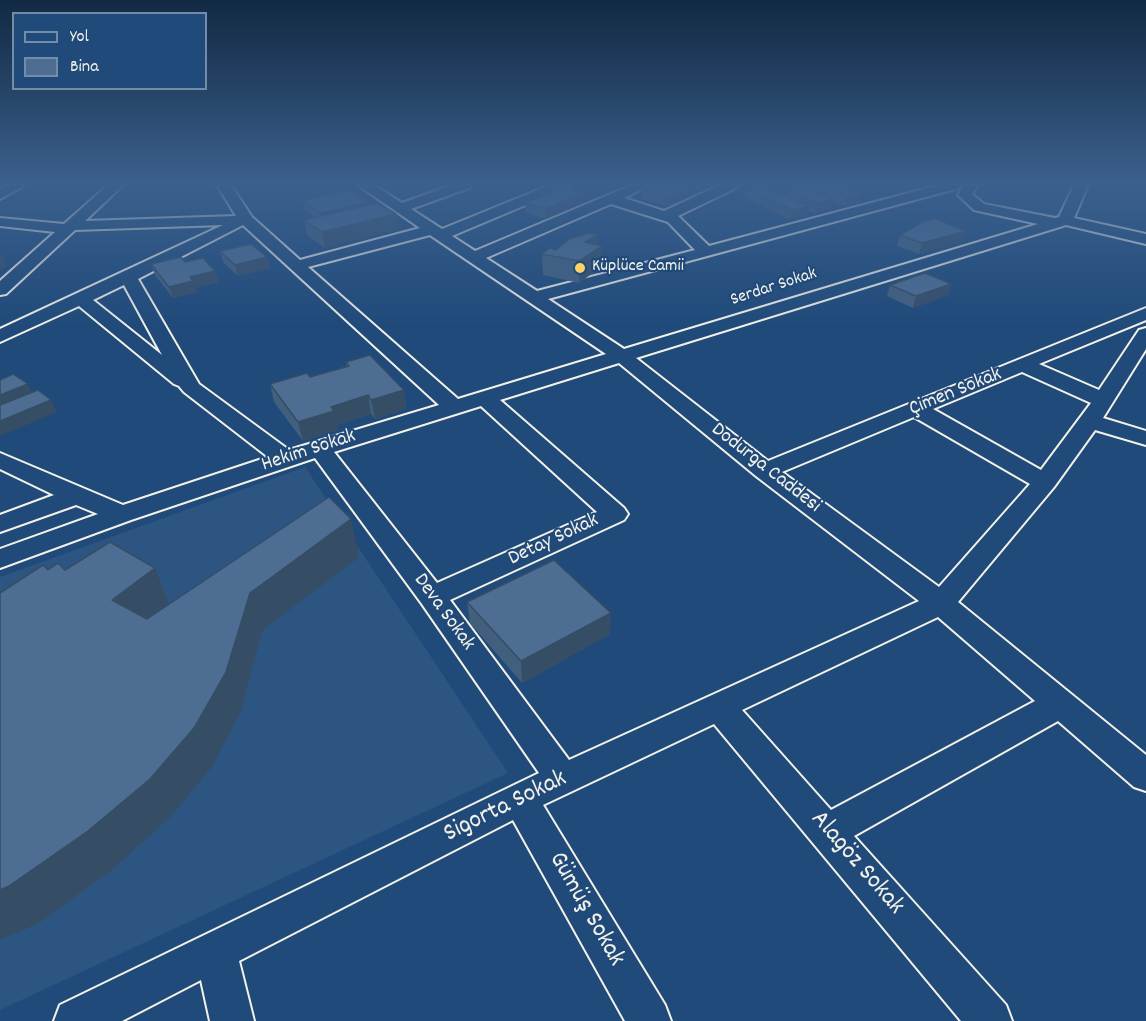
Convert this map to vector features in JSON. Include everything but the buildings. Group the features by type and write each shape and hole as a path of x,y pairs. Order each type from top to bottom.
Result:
{"street":[{"path":"0,290 63,233"},
{"path":"0,336 220,233"},
{"path":"261,233 453,406"},
{"path":"298,265 434,233"},
{"name":"Dodurga Caddesi","path":"438,233 623,357 765,471 941,603 1146,776"},
{"path":"476,257 533,233"},
{"path":"687,233 706,252"},
{"path":"536,297 778,233"},
{"name":"Serdar Sokak","path":"623,357 1022,233"},
{"path":"1116,233 1146,239"},
{"path":"128,277 191,388"},
{"path":"81,299 191,388 286,459"},
{"name":"Çimen Sokak","path":"765,471 1146,313"},
{"path":"941,603 1045,482 1090,421 1146,334"},
{"name":"Hekim Sokak","path":"0,559 122,514 286,459 453,406 623,357"},
{"path":"1024,365 1103,400"},
{"name":"Detay Sokak","path":"432,597 615,514 484,398"},
{"path":"916,409 1045,482"},
{"path":"1090,421 1146,438"},
{"name":"Deva Sokak","path":"320,449 432,597 563,779"},
{"path":"0,460 76,496 122,514"},
{"path":"0,524 76,496"},
{"name":"Sigorta Sokak","path":"76,1021 520,799 720,708 941,603"},
{"path":"828,831 1061,703"},
{"name":"Alagöz Sokak","path":"720,708 990,1021"},
{"name":"Gümüş Sokak","path":"520,799 649,1021"},
{"path":"216,951 232,1021"}],"shaded area":[{"path":"305,467 508,773 0,1010 0,577"}],"place":[{"name":"Küplüce Camii","path":"580,268"}]}
